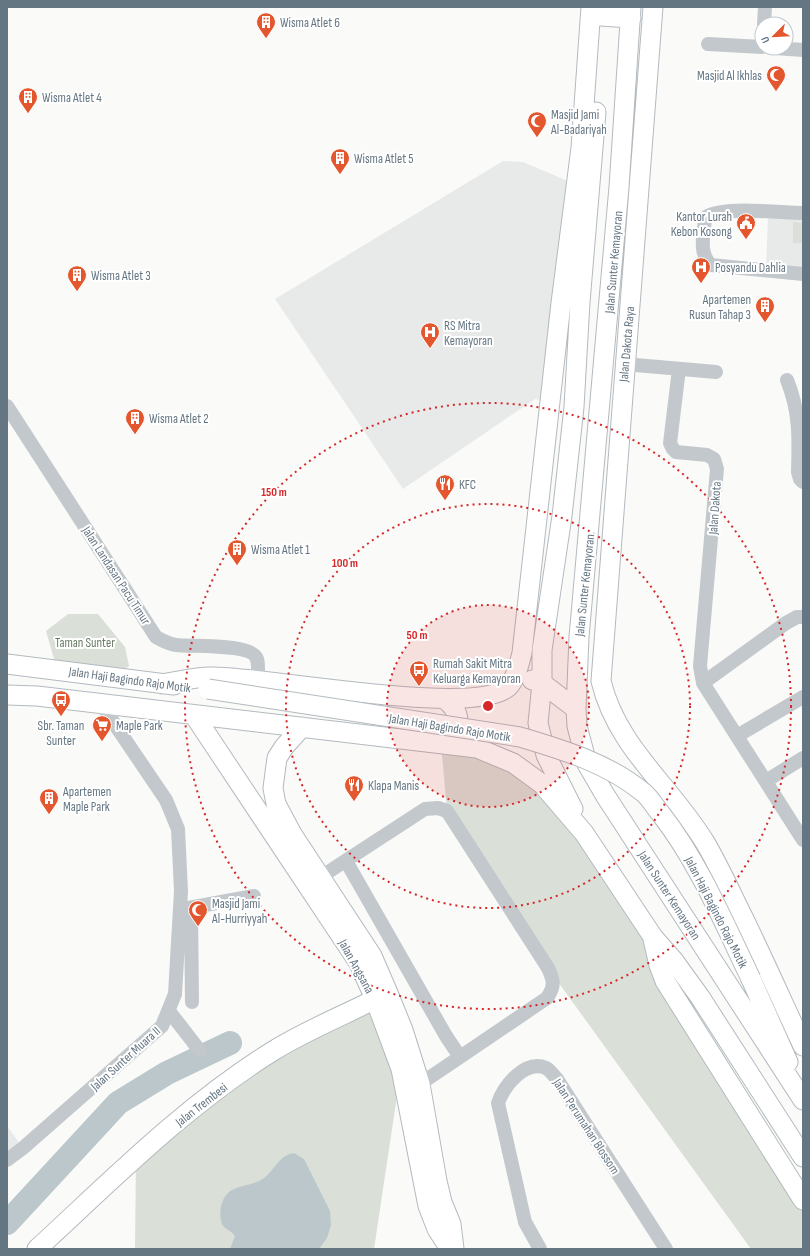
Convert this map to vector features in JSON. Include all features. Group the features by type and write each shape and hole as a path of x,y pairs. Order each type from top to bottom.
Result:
{"main road":[{"name":"Jalan Dakota Raya","path":"601,681 624,364 654,7"},
{"path":"584,832 546,755 538,723 542,683 542,650 562,516 574,406 587,148 598,10 631,13"},
{"name":"Jalan Sunter Kemayoran","path":"631,13 623,130 591,517 579,637 576,709 577,726 587,764 594,776 803,1100"},
{"path":"623,130 641,162"},
{"path":"163,684 211,676 444,698 494,694 508,686 515,674 522,653 552,384 587,148"},
{"path":"552,384 574,406"},
{"path":"599,417 620,419"},
{"path":"562,516 591,517"},
{"path":"526,613 549,598"},
{"name":"Jalan Haji Bagindo Rajo Motik","path":"7,664 208,689 520,737 570,752 610,770 644,793 680,839 715,904 762,1001 803,1096"},
{"path":"515,674 542,683 576,709"},
{"name":"Jalan Haji Bagindo Rajo Motik","path":"601,681 614,719 623,735 690,819 706,845 754,939 803,1046"},
{"name":"Jalan Haji Bagindo Rajo Motik","path":"7,695 100,704 477,748 513,763 542,784 584,832 653,937 674,961 700,997 803,1157"},
{"path":"442,744 452,738 458,726 458,719 454,707 444,698"},
{"name":"Jalan Angsana","path":"194,715 382,996 403,1030 420,1084 437,1181 442,1202 451,1224 454,1249"},
{"name":"Jalan Angsana","path":"302,727 284,747 278,758 273,779 274,797 279,813 319,878 372,956 401,1069 428,1206 437,1229 450,1249"},
{"name":"Jalan Haji Bagindo Rajo Motik","path":"653,937 659,965 665,981 803,1200"},
{"name":"Jalan Trembesi","path":"37,1249 136,1158 189,1112 224,1085 274,1050 382,996"},
{"name":"Jalan Haji Bagindo Rajo Motik","path":"762,1001 803,1050"}],"street":[{"path":"708,44 754,47"},
{"path":"803,213 725,210 710,214 705,218 703,253 705,259 711,265 803,274"},
{"path":"624,364 716,372"},
{"name":"Jalan Dakota","path":"679,369 670,443 672,449 676,452 707,455 714,459 717,469 700,666 703,682 766,781 801,832"},
{"path":"786,380 794,396 799,420 798,472 800,479 803,482"},
{"name":"Jalan Landasan Pacu Timur","path":"7,406 156,637 164,642 176,645 216,647 254,654 257,659 257,681"},
{"path":"703,682 786,623 797,617 803,617"},
{"path":"737,736 803,697"},
{"name":"Jalan Sunter Muara II","path":"7,1160 23,1148 153,1035 162,1026 175,994 186,909 178,829 166,800 100,704"},
{"path":"766,781 803,758"},
{"path":"319,878 425,809 438,808 447,811 553,978 553,989 547,998 420,1084"},
{"path":"346,861 446,1036 460,1057"},
{"path":"192,1002 186,909 254,896"},
{"path":"169,1011 200,1051"},
{"name":"Jalan Perumahan Blossom","path":"540,1249 524,1222 498,1103 501,1094 519,1073 538,1067 547,1069 557,1079 666,1249"}],"shaded area":[{"name":"RS Mitra Kemayoran","path":"503,161 523,162 570,182 545,401 535,399 403,489 275,299"},
{"path":"768,216 803,218 803,270 766,268"},
{"path":"7,1126 23,1148 7,1154"},
{"path":"294,1153 304,1159 330,1211 331,1225 327,1238 319,1249 230,1249 235,1236 223,1226 220,1215 221,1205 225,1196 232,1190 253,1184 264,1178 281,1159"}],"green space":[{"path":"793,222 803,223 803,243 793,243"},
{"name":"Taman Sunter","path":"68,614 98,614 125,647 129,666 117,675 56,666 46,631"},
{"path":"441,744 477,748 542,784 653,937 665,981 803,1199 803,1249 751,1249 548,968 447,811"},
{"path":"375,999 401,1069 374,1249 135,1249 136,1158 189,1112"}],"waterway":[{"path":"7,1223 118,1103 167,1073 230,1043"}],"place":[{"name":"Wisma Atlet 6","path":"266,39"},
{"name":"Masjid Al Ikhlas","path":"776,92"},
{"name":"Wisma Atlet 4","path":"28,114"},
{"name":"Masjid Jami Al-Badariyah","path":"537,138"},
{"name":"Wisma Atlet 5","path":"340,175"},
{"name":"Kantor Lurah Kebon Kosong","path":"746,240"},
{"name":"Posyandu Dahlia","path":"701,284"},
{"name":"Wisma Atlet 3","path":"77,292"},
{"name":"Apartemen Rusun Tahap 3","path":"765,323"},
{"name":"RS Mitra Kemayoran","path":"430,349"},
{"name":"Wisma Atlet 2","path":"135,435"},
{"name":"KFC","path":"445,501"},
{"name":"Wisma Atlet 1","path":"237,566"},
{"name":"Rumah Sakit Mitra Keluarga Kemayoran","path":"419,687"},
{"name":"Sbr. Taman Sunter","path":"61,717"},
{"name":"Maple Park","path":"102,742"},
{"name":"Klapa Manis","path":"354,802"},
{"name":"Apartemen Maple Park","path":"49,815"},
{"name":"Masjid Jami Al-Hurriyyah","path":"198,927"}]}
